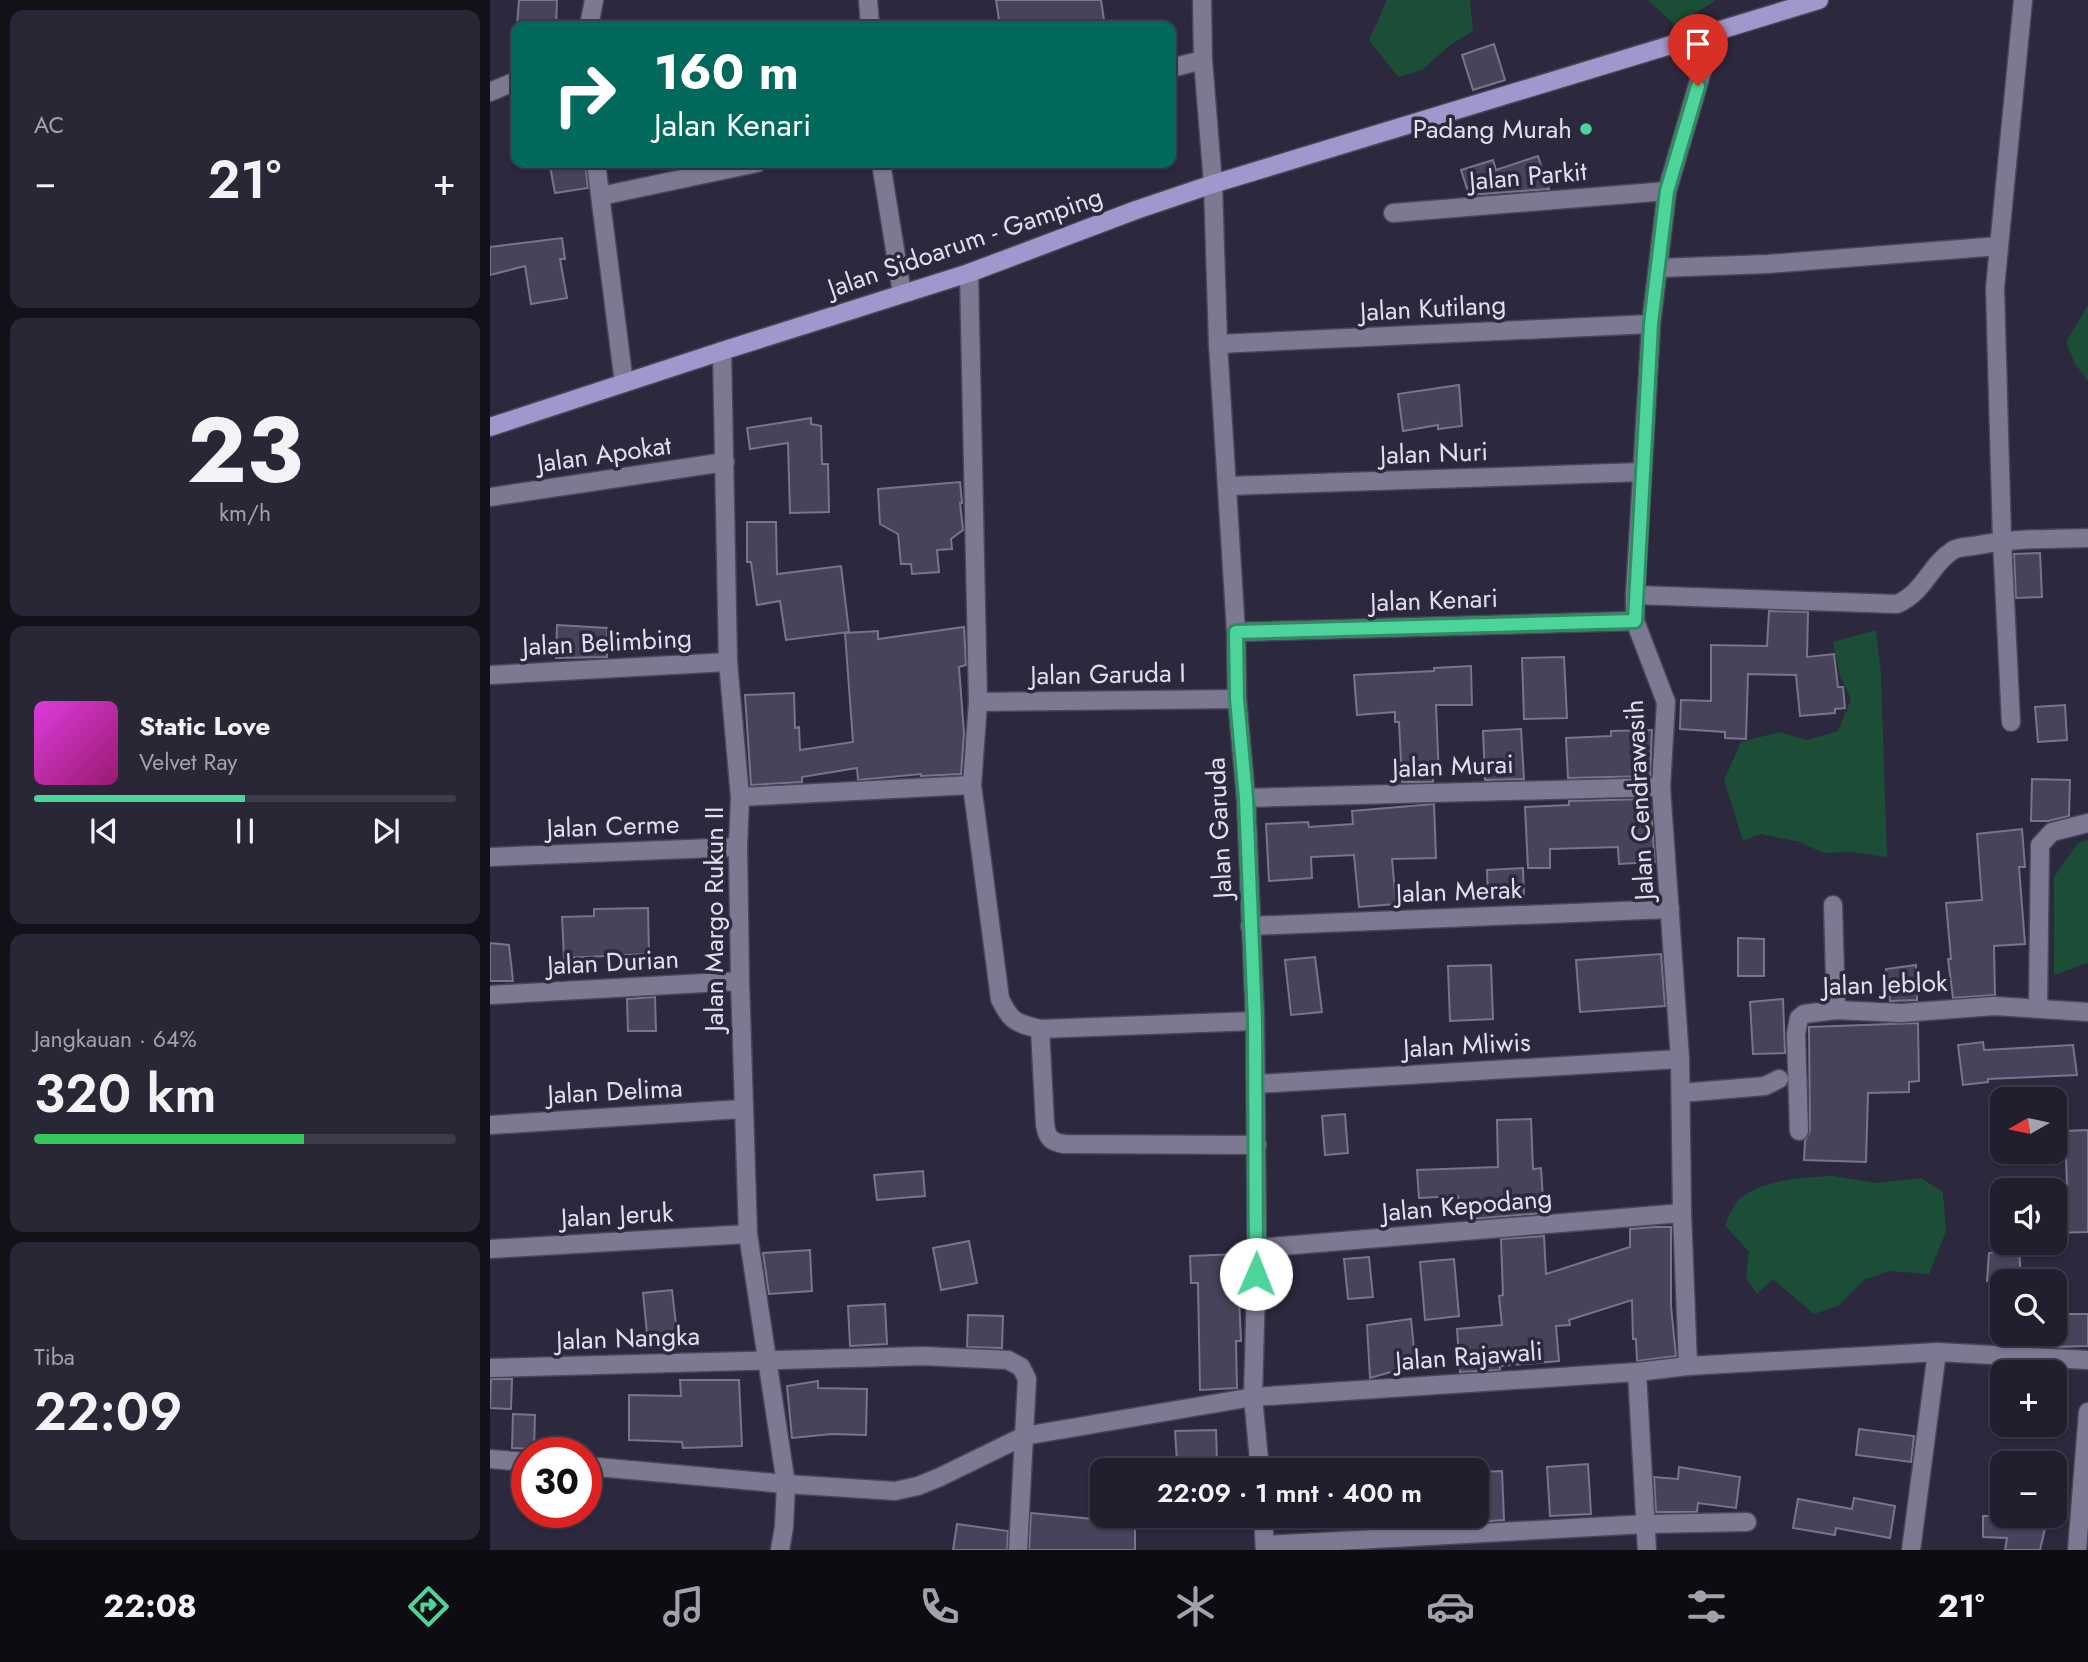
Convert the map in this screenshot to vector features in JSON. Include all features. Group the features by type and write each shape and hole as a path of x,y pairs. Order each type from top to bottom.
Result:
{"main road":[{"name":"Jalan Sidoarum - Gamping","path":"490,427 969,273 1213,184 1813,1"}],"street":[{"path":"590,21 594,0"},
{"path":"868,0 870,21"},
{"name":"Jalan Garuda","path":"1202,0 1203,60 1213,184 1218,344 1236,632 1237,699 1246,798 1255,1021 1257,1248 1254,1397 1259,1458"},
{"path":"2011,722 2002,540 1995,288 2022,0"},
{"name":"Jalan Cendrawasih","path":"1688,1366 1680,1059 1661,787 1666,702 1635,621 1635,595 1651,324 1667,191 1713,33"},
{"path":"1176,67 1203,60"},
{"path":"490,92 511,83"},
{"path":"597,168 624,383"},
{"path":"601,196 733,168"},
{"path":"882,168 902,293"},
{"name":"Jalan Parkit","path":"1393,213 1667,191"},
{"path":"1658,268 1768,264 1999,246"},
{"path":"969,273 978,702 972,785 1000,999 1007,1015 1018,1023 1040,1029 1255,1021"},
{"name":"Jalan Kutilang","path":"1218,344 1651,324"},
{"name":"Jalan Margo Rukun II","path":"722,351 728,662 740,797 738,847 742,1109 748,1234 786,1485 780,1550"},
{"name":"Jalan Apokat","path":"490,497 725,462"},
{"name":"Jalan Nuri","path":"1227,486 1642,472"},
{"path":"1635,595 1897,604 1916,592 1953,549 2002,540 2088,538"},
{"name":"Jalan Kenari","path":"1236,632 1635,621"},
{"name":"Jalan Belimbing","path":"490,675 728,662"},
{"name":"Jalan Garuda I","path":"978,702 1237,699"},
{"path":"740,797 972,785"},
{"name":"Jalan Murai","path":"1246,798 1661,787"},
{"path":"2038,1008 2040,845 2052,832 2088,823"},
{"name":"Jalan Cerme","path":"490,857 738,847"},
{"path":"1833,905 1836,1010"},
{"name":"Jalan Merak","path":"1250,926 1670,909"},
{"name":"Jalan Durian","path":"490,995 740,981"},
{"name":"Jalan Jeblok","path":"1799,1130 1797,1023 1804,1014 1836,1010 1901,1013 1964,1007 2088,1012"},
{"path":"1040,1029 1045,1124 1047,1136 1052,1142 1257,1145"},
{"name":"Jalan Mliwis","path":"1256,1084 1680,1059"},
{"path":"1681,1093 1765,1086 1779,1079"},
{"name":"Jalan Delima","path":"490,1125 742,1109"},
{"name":"Jalan Kepodang","path":"1257,1248 1682,1213"},
{"name":"Jalan Jeruk","path":"490,1249 748,1234"},
{"path":"1911,1550 1937,1352"},
{"name":"Jalan Rajawali","path":"602,1467 786,1485 895,1491 918,1486 1024,1436 1254,1397 1637,1372 1688,1366 1937,1352 2088,1360"},
{"name":"Jalan Nangka","path":"490,1368 923,1356 1008,1360 1021,1367 1027,1379 1018,1550"},
{"path":"1637,1372 1647,1550"},
{"path":"2077,1550 2088,1412"},
{"path":"490,1460 511,1461"},
{"path":"1264,1528 1265,1548 1646,1524 1747,1522"}],"green space":[{"path":"1387,0 1470,0 1473,31 1450,45 1422,70 1398,77 1369,40"},
{"path":"1648,0 1716,0 1676,26"},
{"path":"2088,305 2088,381 2075,364 2066,342"},
{"path":"1876,630 1881,674 1887,857 1850,852 1823,853 1800,842 1760,834 1743,841 1724,780 1741,742 1779,732 1807,740 1838,731 1851,699 1840,676 1833,642"},
{"path":"2088,840 2088,963 2054,975 2054,877 2078,843"},
{"path":"1833,1176 1877,1183 1921,1178 1943,1192 1946,1231 1929,1274 1889,1271 1864,1280 1838,1306 1814,1314 1773,1279 1757,1294 1746,1278 1749,1252 1725,1225 1734,1206 1739,1199 1762,1186 1798,1178"}],"building":[{"path":"519,0 557,0 556,21 517,21"},
{"path":"996,0 1101,0 1104,21 999,21"},
{"path":"1494,44 1505,80 1473,90 1462,55"},
{"path":"1538,156 1549,189 1469,195 1461,170 1493,160 1496,170"},
{"path":"550,168 586,168 588,188 555,193"},
{"path":"562,238 565,259 560,259 567,298 531,304 525,266 490,275 490,247"},
{"path":"1459,385 1462,426 1438,429 1438,425 1403,431 1398,394"},
{"path":"811,418 811,424 821,426 822,464 828,464 829,512 790,513 788,443 750,449 747,428"},
{"path":"960,482 963,530 951,539 952,549 937,550 939,572 912,574 911,564 901,564 898,534 880,524 878,489"},
{"path":"747,522 776,522 777,574 841,566 849,632 786,640 780,601 757,605 751,562 747,562"},
{"path":"2040,553 2042,597 2016,598 2014,554"},
{"path":"1769,611 1808,612 1807,657 1834,654 1838,687 1843,687 1845,708 1835,709 1835,713 1800,716 1796,675 1748,674 1746,739 1725,738 1725,732 1680,729 1681,700 1711,701 1711,645 1767,646"},
{"path":"557,625 607,628 607,657 556,658"},
{"path":"964,627 966,665 959,667 964,733 961,774 921,774 858,780 857,768 802,777 802,782 751,785 745,695 794,693 795,728 799,727 800,750 853,742 845,633 878,631 878,639"},
{"path":"1564,657 1567,718 1524,719 1522,658"},
{"path":"1471,666 1472,705 1436,705 1439,777 1433,777 1433,782 1402,782 1399,722 1395,722 1395,712 1357,715 1354,675 1434,671 1434,668"},
{"path":"2065,705 2067,740 2038,742 2035,707"},
{"path":"1521,729 1524,779 1485,780 1483,731"},
{"path":"1652,730 1650,776 1568,778 1566,738 1611,736 1611,731"},
{"path":"2032,779 2070,780 2069,816 2048,821 2031,821"},
{"path":"1650,799 1655,862 1619,864 1618,847 1550,849 1550,868 1528,868 1525,807 1569,805 1569,801"},
{"path":"1434,804 1436,858 1392,859 1396,904 1359,907 1354,855 1311,857 1312,878 1269,881 1266,824 1308,822 1309,827 1353,824 1352,811"},
{"path":"2022,829 2025,867 2019,867 2025,944 1994,946 1995,995 1953,998 1948,959 1951,959 1946,903 1982,900 1977,834"},
{"path":"1523,868 1524,897 1488,898 1487,870"},
{"path":"648,908 649,954 564,958 562,917 594,916 594,909"},
{"path":"1738,938 1764,939 1764,976 1738,976"},
{"path":"490,943 509,945 513,981 490,981"},
{"path":"1661,954 1665,1006 1580,1012 1576,960"},
{"path":"1315,957 1322,1012 1291,1015 1285,960"},
{"path":"1491,965 1493,1019 1450,1021 1448,966"},
{"path":"1916,965 1917,1000 1890,1001 1886,969"},
{"path":"655,997 656,1031 628,1031 627,999"},
{"path":"1783,999 1785,1053 1753,1054 1750,1002"},
{"path":"1918,1023 1919,1081 1909,1082 1909,1092 1868,1093 1866,1162 1804,1160 1805,1141 1810,1131 1809,1027"},
{"path":"1983,1042 1984,1050 2073,1045 2077,1075 1988,1079 1988,1082 1963,1085 1958,1045"},
{"path":"1345,1114 1348,1153 1325,1155 1322,1116"},
{"path":"1531,1119 1533,1169 1541,1168 1544,1213 1472,1219 1471,1201 1459,1202 1458,1196 1419,1198 1417,1170 1498,1167 1497,1120"},
{"path":"2088,1130 2088,1232 2067,1233 2067,1131"},
{"path":"923,1171 925,1196 877,1200 874,1175"},
{"path":"1671,1227 1671,1306 1676,1356 1637,1361 1636,1339 1633,1339 1632,1300 1569,1320 1570,1325 1556,1326 1559,1361 1500,1366 1500,1370 1460,1372 1457,1329 1502,1325 1499,1296 1503,1295 1501,1239 1544,1236 1546,1274 1630,1247 1630,1229"},
{"path":"969,1241 977,1283 941,1290 933,1248"},
{"path":"810,1250 812,1291 769,1294 763,1253"},
{"path":"1989,1253 2019,1255 2020,1269 1990,1269 1990,1281 1987,1281"},
{"path":"1237,1254 1241,1341 1236,1341 1237,1388 1200,1390 1198,1283 1191,1283 1190,1256"},
{"path":"1369,1257 1373,1297 1348,1299 1344,1259"},
{"path":"1454,1259 1459,1316 1425,1320 1420,1262"},
{"path":"672,1290 678,1342 648,1344 643,1293"},
{"path":"885,1304 887,1344 850,1346 848,1306"},
{"path":"2067,1314 2088,1314 2088,1346 2054,1347 2067,1346"},
{"path":"968,1315 1003,1316 1002,1348 967,1347"},
{"path":"1411,1319 1415,1359 1398,1370 1370,1378 1367,1325"},
{"path":"491,1379 512,1379 511,1409 490,1408"},
{"path":"680,1380 739,1380 742,1446 683,1448 682,1442 629,1440 629,1395 681,1396"},
{"path":"818,1381 818,1388 867,1389 866,1435 832,1434 792,1438 787,1386"},
{"path":"513,1414 535,1415 534,1437 512,1437"},
{"path":"1859,1429 1914,1436 1911,1462 1856,1455"},
{"path":"1216,1430 1217,1458 1177,1458 1175,1431"},
{"path":"1588,1464 1591,1514 1550,1516 1547,1467"},
{"path":"1679,1467 1740,1477 1736,1508 1698,1503 1697,1512 1656,1512 1654,1477 1678,1479"},
{"path":"1502,1471 1504,1520 1489,1521 1489,1472"},
{"path":"1854,1498 1895,1506 1890,1538 1836,1528 1835,1535 1793,1528 1798,1499 1852,1509"},
{"path":"1031,1513 1090,1519 1090,1528 1135,1528 1135,1550 1029,1550"},
{"path":"1983,1516 1990,1516 1990,1528 2045,1528 2040,1550 2005,1550 2007,1538 1983,1537"},
{"path":"957,1524 1008,1531 1007,1550 953,1550"}],"place":[{"name":"Padang Murah","path":"1586,129"}],"route":[{"path":"1256,1274 1255,1021 1246,798 1237,699 1236,632 1635,621 1651,324 1667,191 1698,86"}]}
